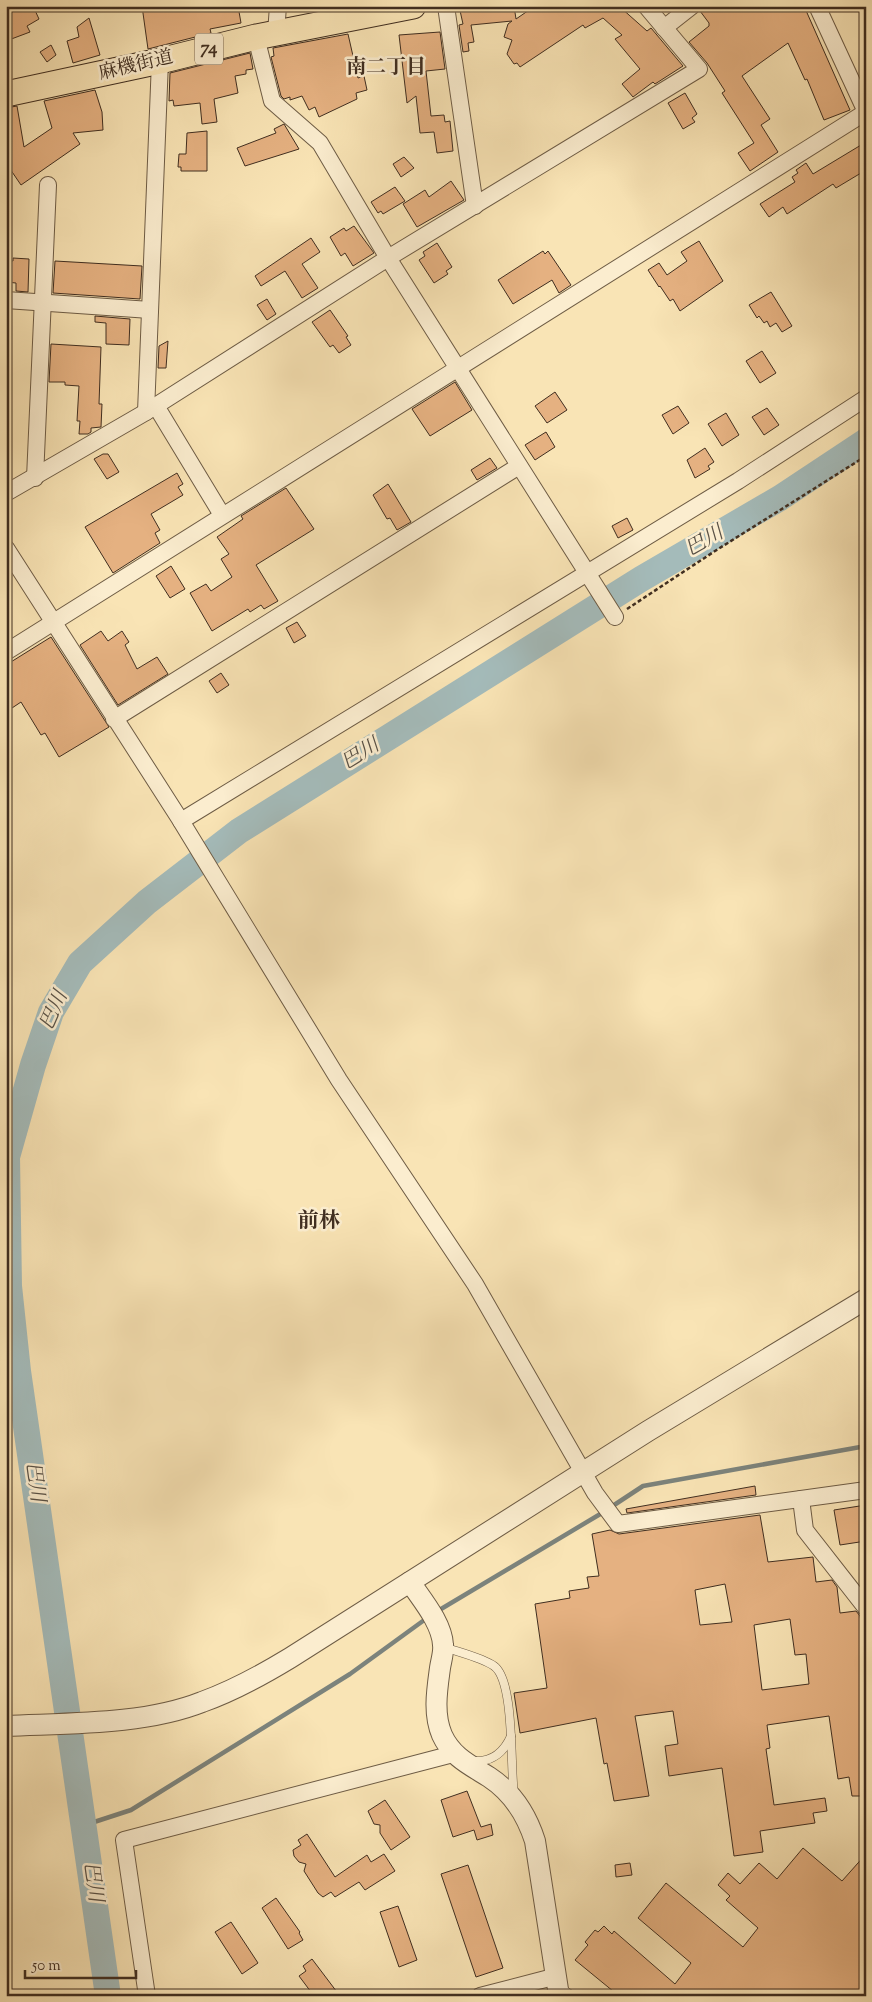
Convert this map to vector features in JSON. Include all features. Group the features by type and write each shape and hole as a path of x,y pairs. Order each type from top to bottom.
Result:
{"main road":[{"name":"麻機街道","path":"6,94 160,61 266,35 413,6"}],"street":[{"path":"278,6 266,35 272,101 320,143 388,258 615,618"},
{"path":"446,6 475,206"},
{"path":"6,493 35,478 151,409 388,258 699,69 646,6"},
{"path":"664,28 692,6"},
{"path":"6,652 866,112 817,6"},
{"path":"160,61 150,310 151,409 222,515"},
{"path":"35,478 48,185"},
{"path":"6,300 150,310"},
{"path":"181,821 586,572 738,481 866,398"},
{"path":"114,719 519,466"},
{"path":"6,548 181,821 339,1080 474,1284 596,1493 618,1524 866,1490"},
{"path":"6,1726 101,1721 156,1714 200,1703 242,1685 290,1658 584,1472 866,1299"},
{"path":"801,1499 805,1530 866,1608"},
{"path":"410,1582 443,1640 436,1707 437,1722 458,1757 490,1778 516,1802 529,1823 535,1841 562,1988 480,1996"},
{"path":"147,1996 124,1840 458,1757"}],"lane":[{"path":"443,1640 494,1666 502,1675 512,1734 512,1783 516,1802"},
{"path":"458,1757 482,1761 493,1758 505,1750 512,1734"}],"path":[{"path":"615,618 715,550 866,456"}],"building":[{"path":"24,6 33,6 39,19 27,26 30,32 6,41 6,15"},
{"path":"142,6 238,6 241,23 210,29 211,33 148,49"},
{"path":"459,6 514,6 516,19 535,6 621,6 647,31 651,28 683,66 655,84 653,82 633,97 622,84 640,69 615,39 622,35 603,18 585,28 583,25 520,67 517,63 514,64 507,54 512,40 504,37 508,24 512,21 471,25 474,42 468,43 469,51 463,52 459,25 463,24"},
{"path":"702,6 804,6 850,110 824,120 807,79 805,80 788,43 742,76 770,119 761,125 778,152 750,171 738,153 754,143 722,93 725,91 707,63 689,42 709,26 709,23 700,11"},
{"path":"89,18 100,55 73,63 67,41 79,37 77,27"},
{"path":"440,32 445,69 426,71 431,116 444,115 445,122 450,121 453,151 437,153 434,132 420,133 416,96 407,103 399,35"},
{"path":"348,34 358,78 364,76 367,90 356,93 357,99 319,117 315,107 309,110 302,96 290,100 290,97 284,99 281,96 271,57 274,56 273,48"},
{"path":"51,45 56,55 47,62 40,52"},
{"path":"250,53 253,69 246,70 246,74 235,76 238,93 214,99 217,122 202,124 200,103 174,106 173,100 169,101 170,73"},
{"path":"95,90 102,112 103,130 73,133 80,144 21,185 6,163 6,108 17,106 24,147 52,128 44,101"},
{"path":"685,93 697,114 692,118 695,122 683,129 668,103"},
{"path":"284,124 299,149 245,166 237,148 276,133 274,129"},
{"path":"207,131 207,171 181,171 181,167 178,167 179,154 186,154 187,133"},
{"path":"866,142 866,170 836,188 833,184 787,214 783,207 769,217 760,204 795,182 792,177 798,173 796,170 806,163 813,174"},
{"path":"404,157 414,168 401,177 393,164"},
{"path":"451,181 464,200 417,227 403,204 425,190 429,197"},
{"path":"395,187 405,201 383,214 381,211 378,213 371,202"},
{"path":"354,226 374,253 353,266 345,253 341,256 330,237 344,228 346,231"},
{"path":"311,238 320,252 302,264 318,288 302,298 285,271 261,286 255,276"},
{"path":"699,241 723,281 680,311 673,299 670,301 648,270 659,263 667,275 687,261 681,252"},
{"path":"437,243 452,267 446,271 448,274 434,283 419,260 425,256 423,252"},
{"path":"543,251 545,254 548,251 571,285 559,293 552,280 513,304 498,280"},
{"path":"13,258 29,259 28,292 16,291 16,283 6,282 6,260 13,261"},
{"path":"55,261 142,266 140,299 53,293"},
{"path":"771,292 792,326 782,332 776,323 770,327 767,321 764,323 759,316 757,318 749,305"},
{"path":"267,299 276,314 267,320 257,305"},
{"path":"330,310 348,336 346,337 351,345 339,353 333,345 330,347 312,322"},
{"path":"95,316 130,319 129,345 106,344 106,323 95,322"},
{"path":"168,341 166,368 158,368 159,346"},
{"path":"51,344 101,347 99,404 102,404 101,427 91,428 91,432 88,434 79,434 80,421 77,421 79,386 65,385 65,382 49,382"},
{"path":"762,351 776,373 760,383 746,361"},
{"path":"455,382 472,410 430,436 412,409"},
{"path":"555,392 567,410 547,423 535,406"},
{"path":"678,406 689,423 673,434 662,415"},
{"path":"767,408 779,425 764,435 752,417"},
{"path":"726,413 739,435 722,446 708,424"},
{"path":"546,432 555,447 535,460 525,445"},
{"path":"705,448 714,462 708,466 710,469 695,478 687,460"},
{"path":"103,454 108,454 119,472 107,479 94,459"},
{"path":"490,458 497,468 477,480 471,470"},
{"path":"177,473 183,484 178,487 183,495 151,514 160,530 155,533 160,543 113,573 85,527"},
{"path":"388,484 411,522 397,530 390,518 387,519 373,495"},
{"path":"286,488 314,529 256,565 278,601 264,609 261,605 250,612 248,609 212,631 190,593 206,584 211,591 232,577 221,559 229,554 217,537 243,519 241,516"},
{"path":"627,518 633,530 618,538 612,526"},
{"path":"171,566 185,589 170,598 156,576"},
{"path":"297,622 306,636 294,643 286,628"},
{"path":"101,631 108,641 122,631 129,642 125,645 137,669 157,657 168,674 118,705 80,645"},
{"path":"51,637 109,727 59,757 45,733 41,735 21,702 6,712 6,665"},
{"path":"221,673 229,685 217,693 209,681"},
{"path":"755,1486 756,1495 627,1513 626,1509"},
{"path":"866,1505 866,1541 840,1545 834,1510"},
{"path":"760,1515 768,1562 813,1557 816,1582 832,1580 837,1587 840,1613 856,1611 860,1616 866,1652 866,1796 852,1796 849,1777 838,1779 829,1716 767,1725 770,1748 766,1749 774,1805 825,1798 827,1811 813,1813 815,1823 760,1831 763,1852 734,1856 722,1768 669,1776 665,1746 678,1744 673,1711 635,1716 649,1796 614,1801 607,1763 604,1764 596,1718 520,1733 514,1693 547,1688 535,1604 570,1598 569,1591 589,1588 587,1577 599,1576 592,1534 610,1530 619,1534","holes":["725,1584 732,1622 700,1625 695,1590","790,1619 795,1655 806,1654 809,1684 762,1690 754,1625"]},
{"path":"467,1791 481,1827 491,1824 493,1835 477,1840 474,1830 453,1837 441,1800"},
{"path":"385,1800 410,1837 391,1850 380,1833 380,1825 374,1824 368,1811"},
{"path":"307,1834 335,1877 367,1855 371,1862 384,1854 395,1871 365,1890 359,1882 335,1897 331,1892 323,1897 318,1893 304,1871 306,1864 299,1862 294,1856 293,1850 301,1845 298,1840"},
{"path":"803,1848 842,1881 866,1854 866,1996 619,1996 575,1960 588,1945 585,1942 595,1930 598,1932 604,1926 612,1934 614,1931 675,1984 691,1963 638,1918 666,1883 743,1947 758,1928 726,1900 730,1896 718,1885 728,1873 740,1884 759,1863 777,1879"},
{"path":"630,1863 632,1875 616,1877 615,1865"},
{"path":"468,1865 503,1968 476,1977 441,1874"},
{"path":"276,1898 300,1932 303,1940 288,1949 262,1908"},
{"path":"398,1906 417,1960 399,1967 380,1912"},
{"path":"231,1922 258,1963 242,1974 215,1932"},
{"path":"312,1959 340,1996 314,1996 299,1976 306,1971 303,1966"}],"waterway":[{"name":"巴川","path":"108,1996 18,1371 9,1286 7,1157 33,1065 51,1012 80,963 147,902 239,831 641,579 780,498 866,441"},
{"path":"436,1612 602,1513 643,1486 866,1446"},
{"path":"85,1825 131,1810 350,1674 427,1618"}],"district":[{"name":"南二丁目","path":"386,68"},
{"name":"前林","path":"319,1222"}]}
